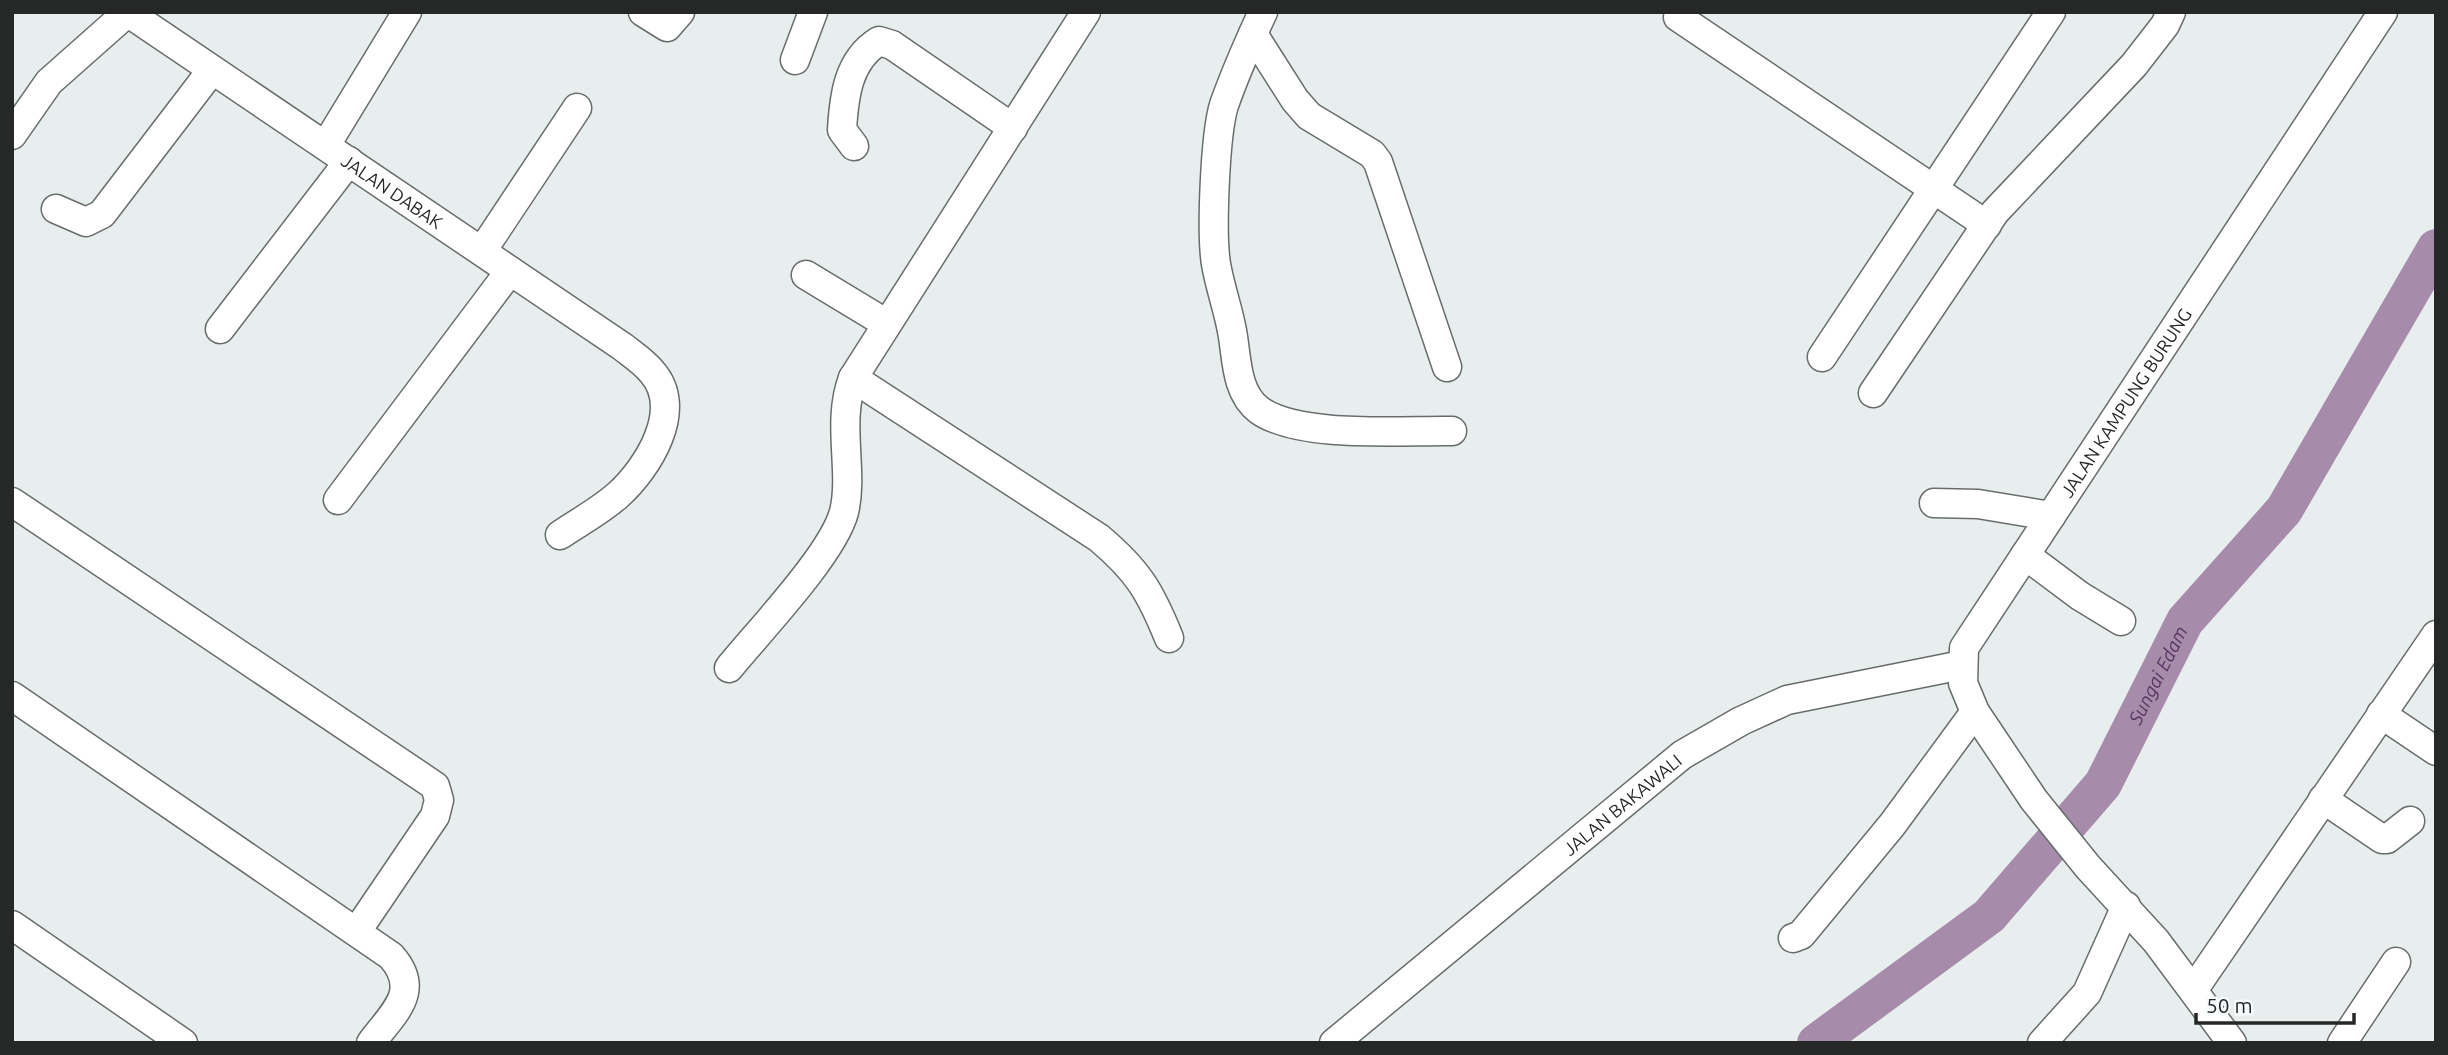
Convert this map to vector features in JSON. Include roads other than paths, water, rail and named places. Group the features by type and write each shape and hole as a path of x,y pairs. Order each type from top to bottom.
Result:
{"street":[{"path":"12,135 49,82 128,12"},
{"name":"JALAN DABAK","path":"128,12 623,347 654,373 666,406 656,444 642,468 618,494 559,535"},
{"path":"219,328 337,153 407,12"},
{"path":"643,12 667,27 680,12"},
{"path":"795,60 813,12"},
{"path":"729,668 834,538 844,510 846,396 853,378 1086,12"},
{"path":"1822,357 2051,12"},
{"path":"1873,393 1987,225 2017,188 2134,65 2171,12"},
{"name":"JALAN KAMPUNG BURUNG","path":"1962,664 1964,648 2383,12"},
{"path":"1678,17 1987,225"},
{"path":"1258,23 1295,100 1309,116 1364,148 1378,162 1447,367"},
{"path":"1258,23 1221,121 1215,206 1216,261 1231,327 1234,356 1244,389 1258,409 1291,424 1361,431 1452,431"},
{"path":"854,146 842,130 849,80 863,51 879,41 892,45 1013,128"},
{"path":"56,209 86,222 102,214 212,69"},
{"path":"482,251 577,108"},
{"path":"338,500 510,271"},
{"path":"806,275 887,324"},
{"path":"853,378 1099,538 1129,563 1152,597 1169,638"},
{"path":"12,502 435,786 439,800 435,816 357,931"},
{"path":"1934,503 1978,504 2051,516"},
{"path":"2025,555 2080,596 2121,621"},
{"path":"2194,989 2436,635"},
{"path":"1962,664 1963,683 1975,712 2034,800 2194,989 2232,1043"},
{"name":"JALAN BAKAWALI","path":"1334,1043 1682,755 1741,721 1787,700 1962,664"},
{"path":"12,695 391,956 405,971 406,994 371,1043"},
{"path":"1793,937 1801,935 1892,825 1975,712"},
{"path":"2381,714 2436,751"},
{"path":"2323,799 2382,839 2387,839 2410,821"},
{"path":"2042,1043 2087,993 2126,906"},
{"path":"12,925 183,1043"},
{"path":"2342,1043 2396,962"}],"waterway":[{"name":"Sungai Edam","path":"1816,1043 1989,916 2103,784 2185,621 2284,510 2436,248"}]}
